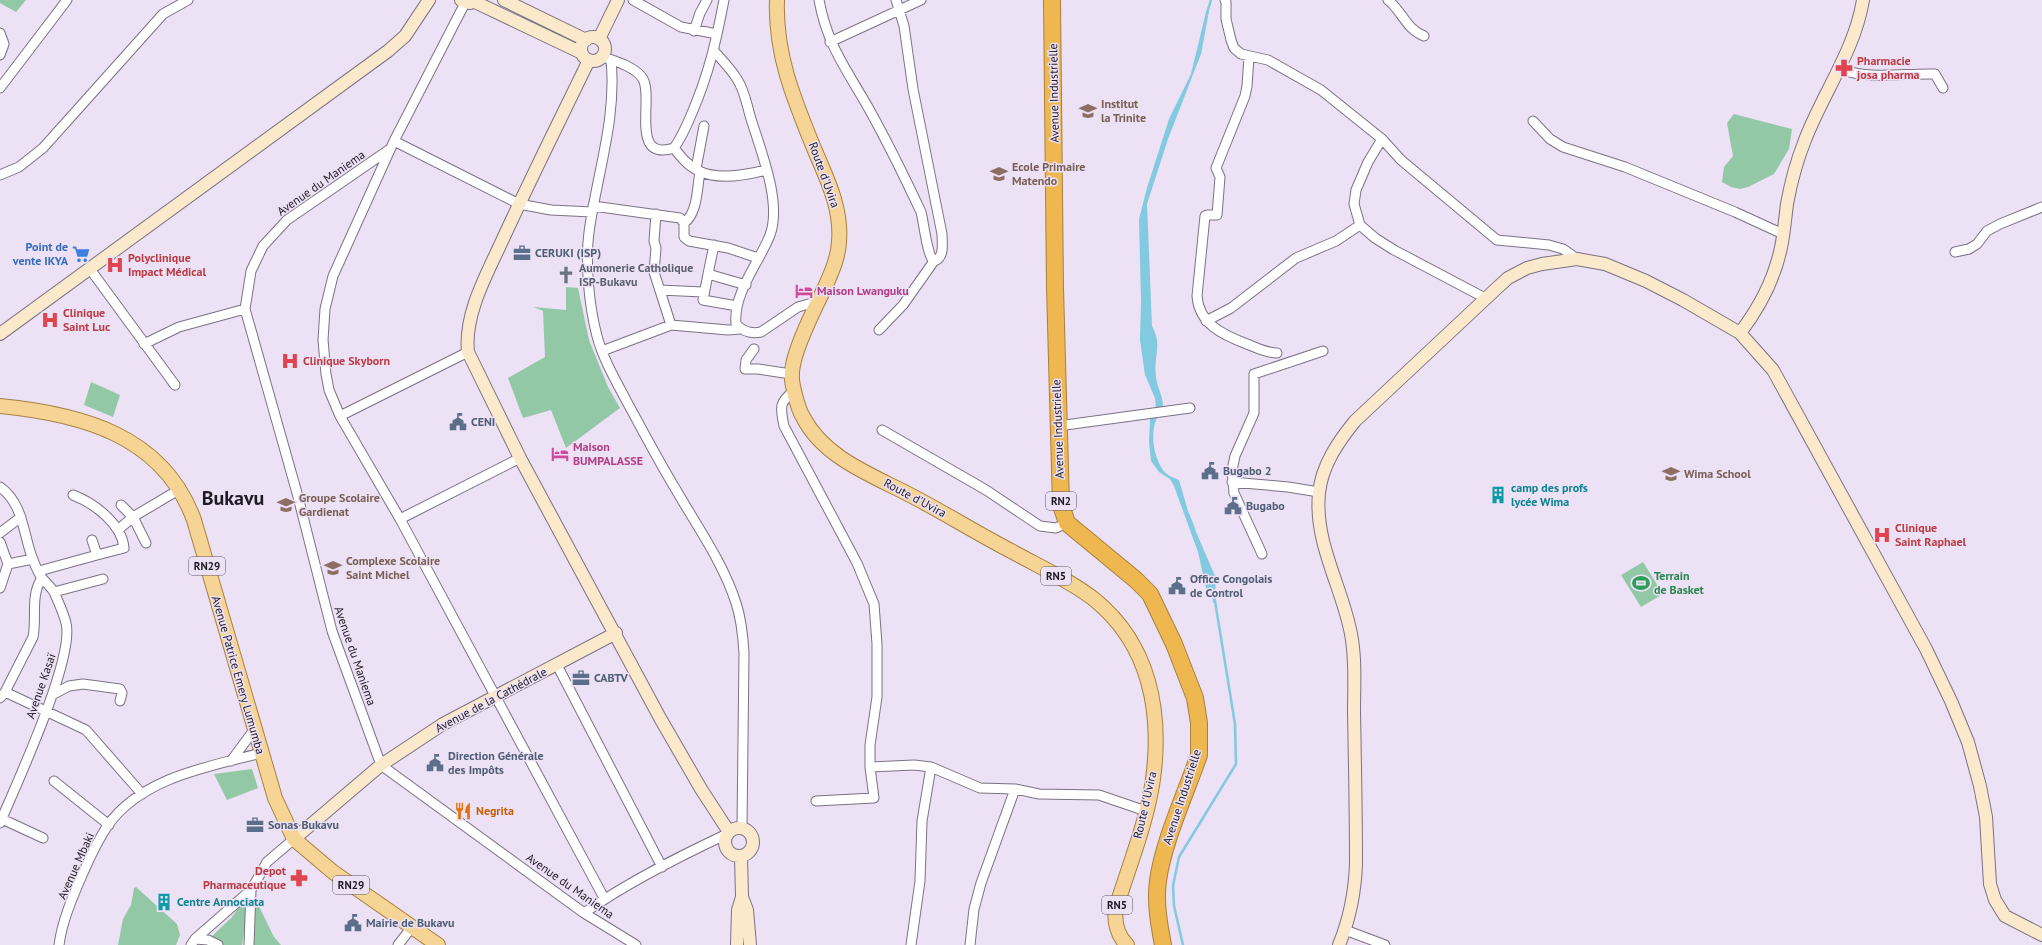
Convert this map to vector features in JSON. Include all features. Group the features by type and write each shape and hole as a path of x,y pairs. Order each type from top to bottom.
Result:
{"highway":[{"name":"Avenue Industrielle","path":"1052,0 1058,426 1061,505 1067,523 1136,580 1150,594 1174,644 1198,709 1200,741 1198,755 1166,849 1158,881 1158,916 1163,945"}],"main road":[{"name":"Route d'Uvira","path":"777,0 779,39 787,79 829,183 836,207 840,240 838,252 798,349 791,374 802,416 821,442 833,453 863,472 911,496 1053,573 1094,600 1118,622 1135,648 1147,672 1155,718 1156,738 1153,780 1146,811 1116,908 1116,924 1119,934 1127,945"},
{"name":"Avenue Patrice Emery Lumumba","path":"0,406 65,416 106,428 154,458 180,489 194,520 275,798 294,839 328,868 438,945"}],"street":[{"path":"0,88 67,0"},
{"path":"0,175 19,167 43,148 163,14 188,0"},
{"path":"0,334 388,51 405,36 429,0"},
{"path":"504,0 586,40"},
{"path":"599,39 618,0"},
{"path":"633,0 681,27 694,31 718,34"},
{"path":"694,31 700,13 707,0"},
{"path":"604,898 400,519 340,416 329,390 326,374 323,340 325,309 333,276 392,145 469,1 585,57 596,61 607,58 626,67 642,78 646,90 645,132 651,146 661,149 674,148 681,140 704,83 714,51 724,0"},
{"path":"819,0 830,42 870,110 921,212 925,226 928,252 930,258 934,261"},
{"path":"830,42 898,4 921,0"},
{"path":"1225,0 1226,19 1234,48 1249,57 1268,60 1320,90 1382,139 1402,160 1497,240 1549,245 1563,250 1577,259"},
{"path":"1388,0 1395,6 1402,18 1416,33 1424,36"},
{"path":"1740,333 1764,297 1772,277 1780,251 1793,177 1818,108 1839,69 1857,26 1863,0"},
{"path":"879,330 903,305 943,250 942,234 898,4"},
{"path":"0,33 4,44 0,55"},
{"path":"728,833 686,764 520,458 468,352 466,340 468,324 482,286 585,57 582,46 586,40 592,37 599,39 605,48 613,89 609,127 589,234 588,268 591,308 602,351 670,481 723,572 736,603 742,631 744,653 742,828"},
{"path":"714,51 737,79 742,89 771,188 773,220 771,233 758,258 737,306 736,324 740,329"},
{"path":"1249,57 1245,96 1216,168 1220,177 1216,215 1205,216 1197,296 1198,306 1206,321 1232,339 1268,353 1277,353"},
{"path":"1839,69 1852,74 1877,76 1935,74 1943,88"},
{"path":"1533,122 1550,139 1563,147 1625,167 1735,212 1783,234"},
{"path":"684,223 689,220 693,210 704,126"},
{"path":"1382,139 1368,162 1356,190 1354,204 1360,225 1374,238 1394,250 1485,298"},
{"path":"392,145 519,204 551,210 593,209 656,214 680,218 684,223 684,237 693,242 714,245 758,258"},
{"name":"Avenue du Maniema","path":"392,145 287,220 268,240 263,246 251,271 245,309 297,492 332,631 381,765 584,913 636,945"},
{"path":"674,148 687,163 698,170 717,175 766,170"},
{"path":"1954,252 1969,249 1977,244 1987,231 2000,224 2042,207"},
{"path":"656,214 654,241 656,248 654,265 662,301 671,325"},
{"path":"1206,321 1231,308 1296,258 1336,241 1360,225"},
{"path":"714,245 703,292 703,300 737,306"},
{"path":"1339,945 1345,930 1355,890 1356,864 1353,647 1346,611 1322,538 1318,517 1319,492 1329,459 1340,439 1355,421 1508,278 1527,268 1577,259 1605,264 1646,281 1740,333 1773,370 1926,649 1951,701 1968,742 1980,786 1986,817 1990,884 1995,900 2006,916 2042,936"},
{"path":"90,269 175,385"},
{"path":"708,274 746,285"},
{"path":"660,290 703,292"},
{"path":"602,351 671,325 688,328 728,330 740,329 754,333 761,332 798,307 819,300"},
{"path":"144,344 179,327 245,309"},
{"path":"754,349 746,360 745,369 758,369 791,374"},
{"path":"1262,554 1237,499 1232,482 1232,470 1235,456 1254,413 1254,374 1323,351"},
{"path":"340,416 468,352"},
{"path":"795,390 785,397 782,408 784,426 857,563 874,604 877,644 876,697 871,739 870,767 874,798 816,801"},
{"path":"1058,426 1165,410 1190,408"},
{"path":"882,430 986,490 1040,526 1056,528 1067,523"},
{"path":"400,519 520,458"},
{"path":"1232,482 1288,487 1319,492"},
{"name":"Avenue Kasaï","path":"0,486 13,501 21,517 32,559 40,574 54,592 66,623 68,638 64,660 46,712 1,821"},
{"path":"119,529 133,517 180,489"},
{"path":"73,495 87,500 119,529 124,548 97,555 40,574 35,593 35,627 32,637 2,695 46,712 86,730 142,794"},
{"path":"121,504 133,517 146,543"},
{"path":"0,533 21,517"},
{"path":"92,540 97,555"},
{"path":"0,542 8,564 0,588"},
{"path":"8,564 32,559"},
{"path":"54,592 104,579"},
{"name":"Avenue de la Cathédrale","path":"193,942 251,890 268,862 381,765 443,724 557,666 616,633"},
{"path":"557,666 662,867"},
{"path":"52,695 69,686 83,684 120,690 122,693 120,701"},
{"path":"231,761 254,730"},
{"name":"Avenue Mbaki","path":"59,945 75,890 93,851 109,825 142,794 190,772 262,753"},
{"path":"870,767 914,765 931,767 980,788 1015,789 1039,794 1099,795 1146,811"},
{"path":"911,945 920,881 923,814 931,767"},
{"path":"54,781 109,825"},
{"path":"970,945 974,909 981,883 1015,789"},
{"path":"1,821 43,838"},
{"path":"584,913 604,898 736,828 742,828 749,832 753,841 750,851 741,856 736,856 728,852 724,843 728,833"},
{"path":"737,945 738,910 742,896 741,856"},
{"name":"Avenue de la Cathédrale","path":"249,945 251,890"},
{"path":"742,896 747,910 750,945"},
{"path":"398,945 412,927"},
{"path":"1345,930 1385,945"},
{"path":"193,942 208,940 218,945"}],"green space":[{"path":"0,0 26,0 16,12 0,3"},
{"path":"1734,114 1792,129 1789,149 1774,174 1748,187 1740,189 1731,187 1722,182 1724,167 1733,156 1727,123"},
{"path":"566,287 578,288 589,340 608,387 620,408 566,448 551,410 523,418 508,378 545,357 543,311 533,307 566,310"},
{"path":"91,382 120,395 113,417 84,405"},
{"name":"Terrain de Basket","path":"1643,562 1663,594 1641,607 1621,575"},
{"path":"252,769 258,788 227,800 214,774"},
{"path":"136,887 177,924 180,935 176,945 118,945 123,919 131,905 134,888"},
{"path":"251,890 274,937 281,945 250,945 251,894 242,945 218,945 208,940 232,917"}],"water":[{"path":"1209,11 1201,54 1168,139 1147,204 1152,326 1157,339 1155,369 1157,384 1163,404 1154,426 1153,439 1155,453 1164,472 1179,480 1190,518 1215,576 1216,603 1213,603 1212,592 1206,588 1198,552 1174,486 1170,479 1159,472 1151,461 1149,442 1150,420 1156,408 1155,398 1145,375 1140,340 1141,301 1139,219 1147,188 1169,119 1191,74 1206,12"}],"waterway":[{"path":"1207,13 1211,0"},
{"path":"1188,514 1194,529"},
{"path":"1183,945 1174,906 1173,886 1179,857 1236,764 1235,724 1215,601"}],"place":[{"name":"Pharmacie josa pharma","path":"1844,68"},
{"name":"Institut la Trinite","path":"1088,111"},
{"name":"Ecole Primaire Matendo","path":"999,174"},
{"name":"CERUKI (ISP)","path":"522,253"},
{"name":"Point de vente IKYA","path":"81,254"},
{"name":"Polyclinique Impact Médical","path":"115,265"},
{"name":"Aumonerie Catholique ISP-Bukavu","path":"566,275"},
{"name":"Maison Lwanguku","path":"804,291"},
{"name":"Clinique Saint Luc","path":"50,320"},
{"name":"Clinique Skyborn","path":"290,361"},
{"name":"CENI","path":"458,422"},
{"name":"Maison BUMPALASSE","path":"560,454"},
{"name":"Bugabo 2","path":"1210,471"},
{"name":"Wima School","path":"1671,474"},
{"name":"camp des profs lycée Wima","path":"1498,495"},
{"name":"Groupe Scolaire Gardienat","path":"286,505"},
{"name":"Bugabo","path":"1233,506"},
{"name":"Clinique Saint Raphael","path":"1882,535"},
{"name":"Complexe Scolaire Saint Michel","path":"333,568"},
{"name":"Terrain de Basket","path":"1641,583"},
{"name":"Office Congolais de Control","path":"1177,586"},
{"name":"CABTV","path":"581,678"},
{"name":"Direction Générale des Impôts","path":"435,763"},
{"name":"Negrita","path":"463,811"},
{"name":"Sonas Bukavu","path":"255,825"},
{"name":"Depot Pharmaceutique","path":"299,878"},
{"name":"Centre Annociata","path":"164,902"},
{"name":"Mairie de Bukavu","path":"353,923"}],"district":[{"name":"Bukavu","path":"233,498"}]}
